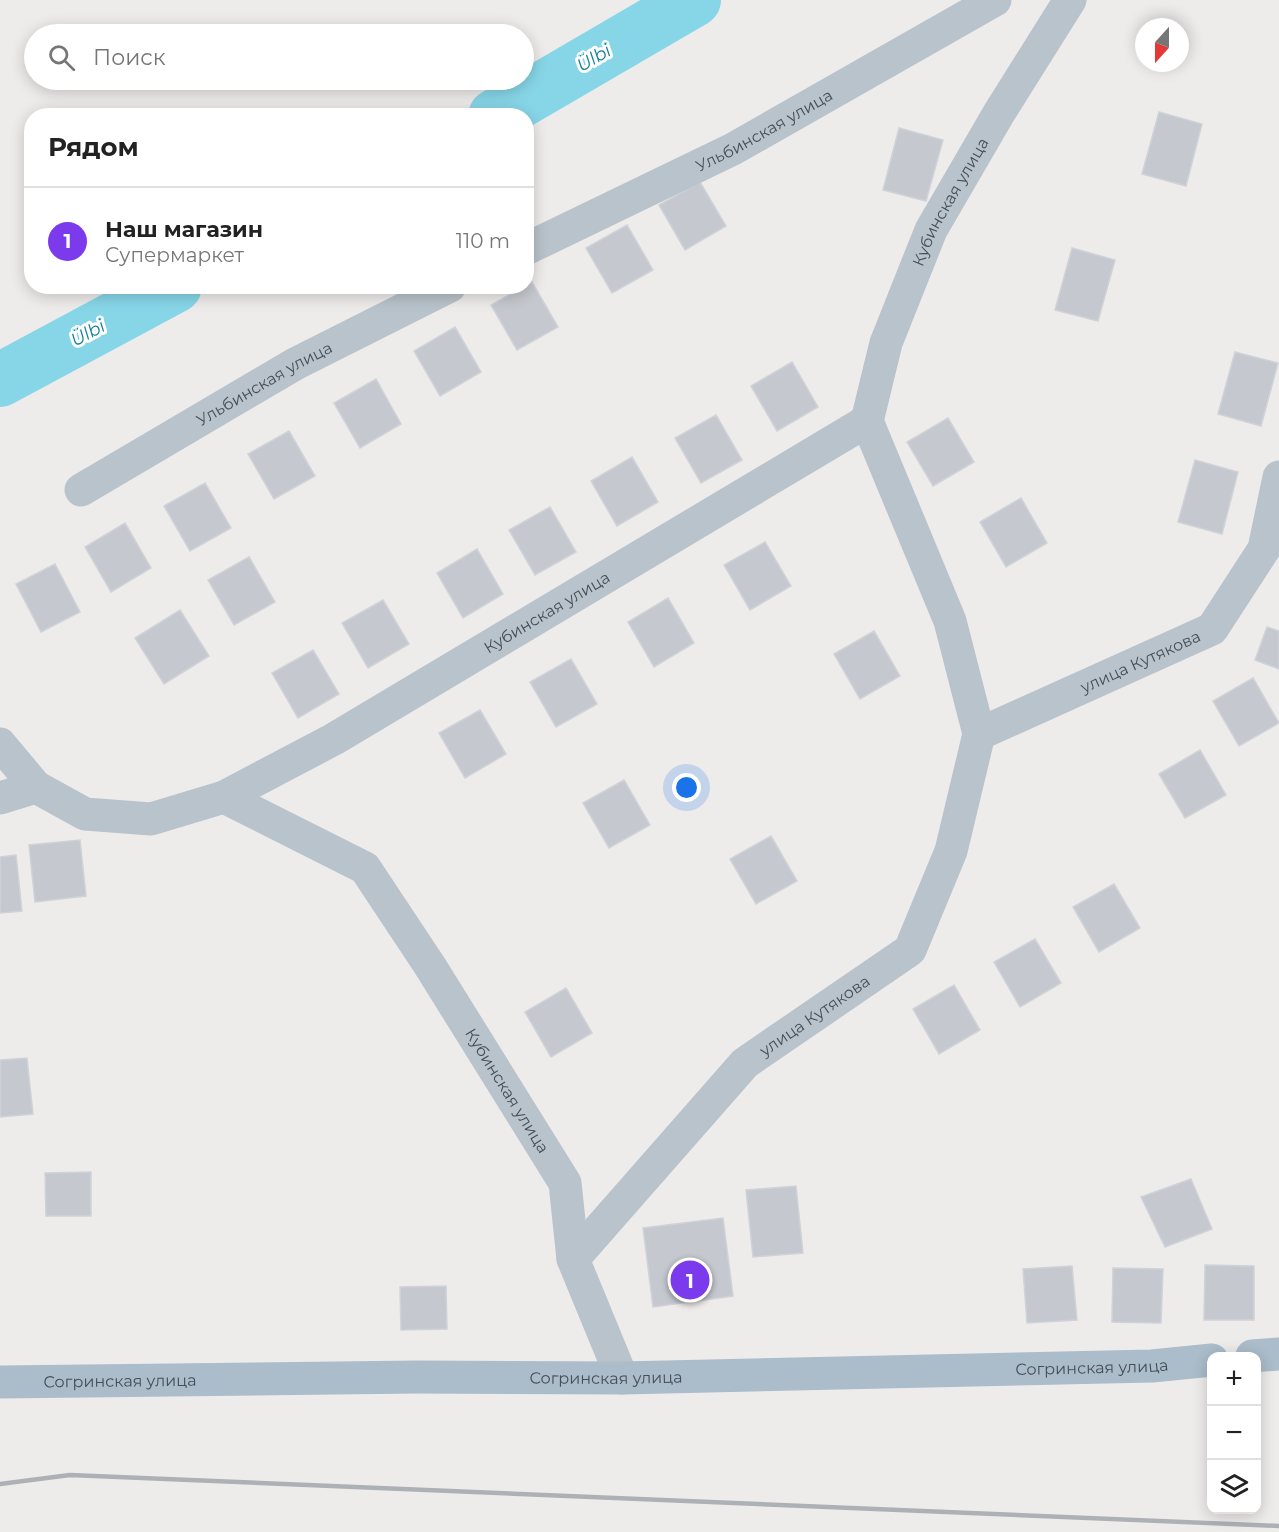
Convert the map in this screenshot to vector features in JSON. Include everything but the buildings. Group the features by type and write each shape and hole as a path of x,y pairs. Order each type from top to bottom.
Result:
{"main road":[{"path":"1261,1355 1279,1354"},
{"name":"Согринская улица","path":"0,1382 418,1377 622,1378 1152,1366 1207,1360"}],"street":[{"name":"Ульбинская улица","path":"534,245 733,149 995,0"},
{"name":"Кубинская улица","path":"36,787 85,814 151,819 224,796 334,740 867,421 886,343 931,230 999,113 1070,0"},
{"name":"Ульбинская улица","path":"81,490 295,364 434,294"},
{"name":"улица Кутякова","path":"573,1259 745,1063 910,950 951,851 979,734 950,621 867,421"},
{"name":"улица Кутякова","path":"979,734 1212,630 1264,549 1279,477"},
{"path":"0,744 36,787 0,798"},
{"name":"Кубинская улица","path":"224,796 365,868 430,966 565,1183 573,1259 622,1378"}],"waterway":[{"name":"Ülbi","path":"509,108 694,0"},
{"name":"Ülbi","path":"0,380 160,294"}],"railway":[{"path":"0,1484 70,1475 1279,1526"}],"place":[{"name":"Наш магазин","path":"690,1280"}]}
